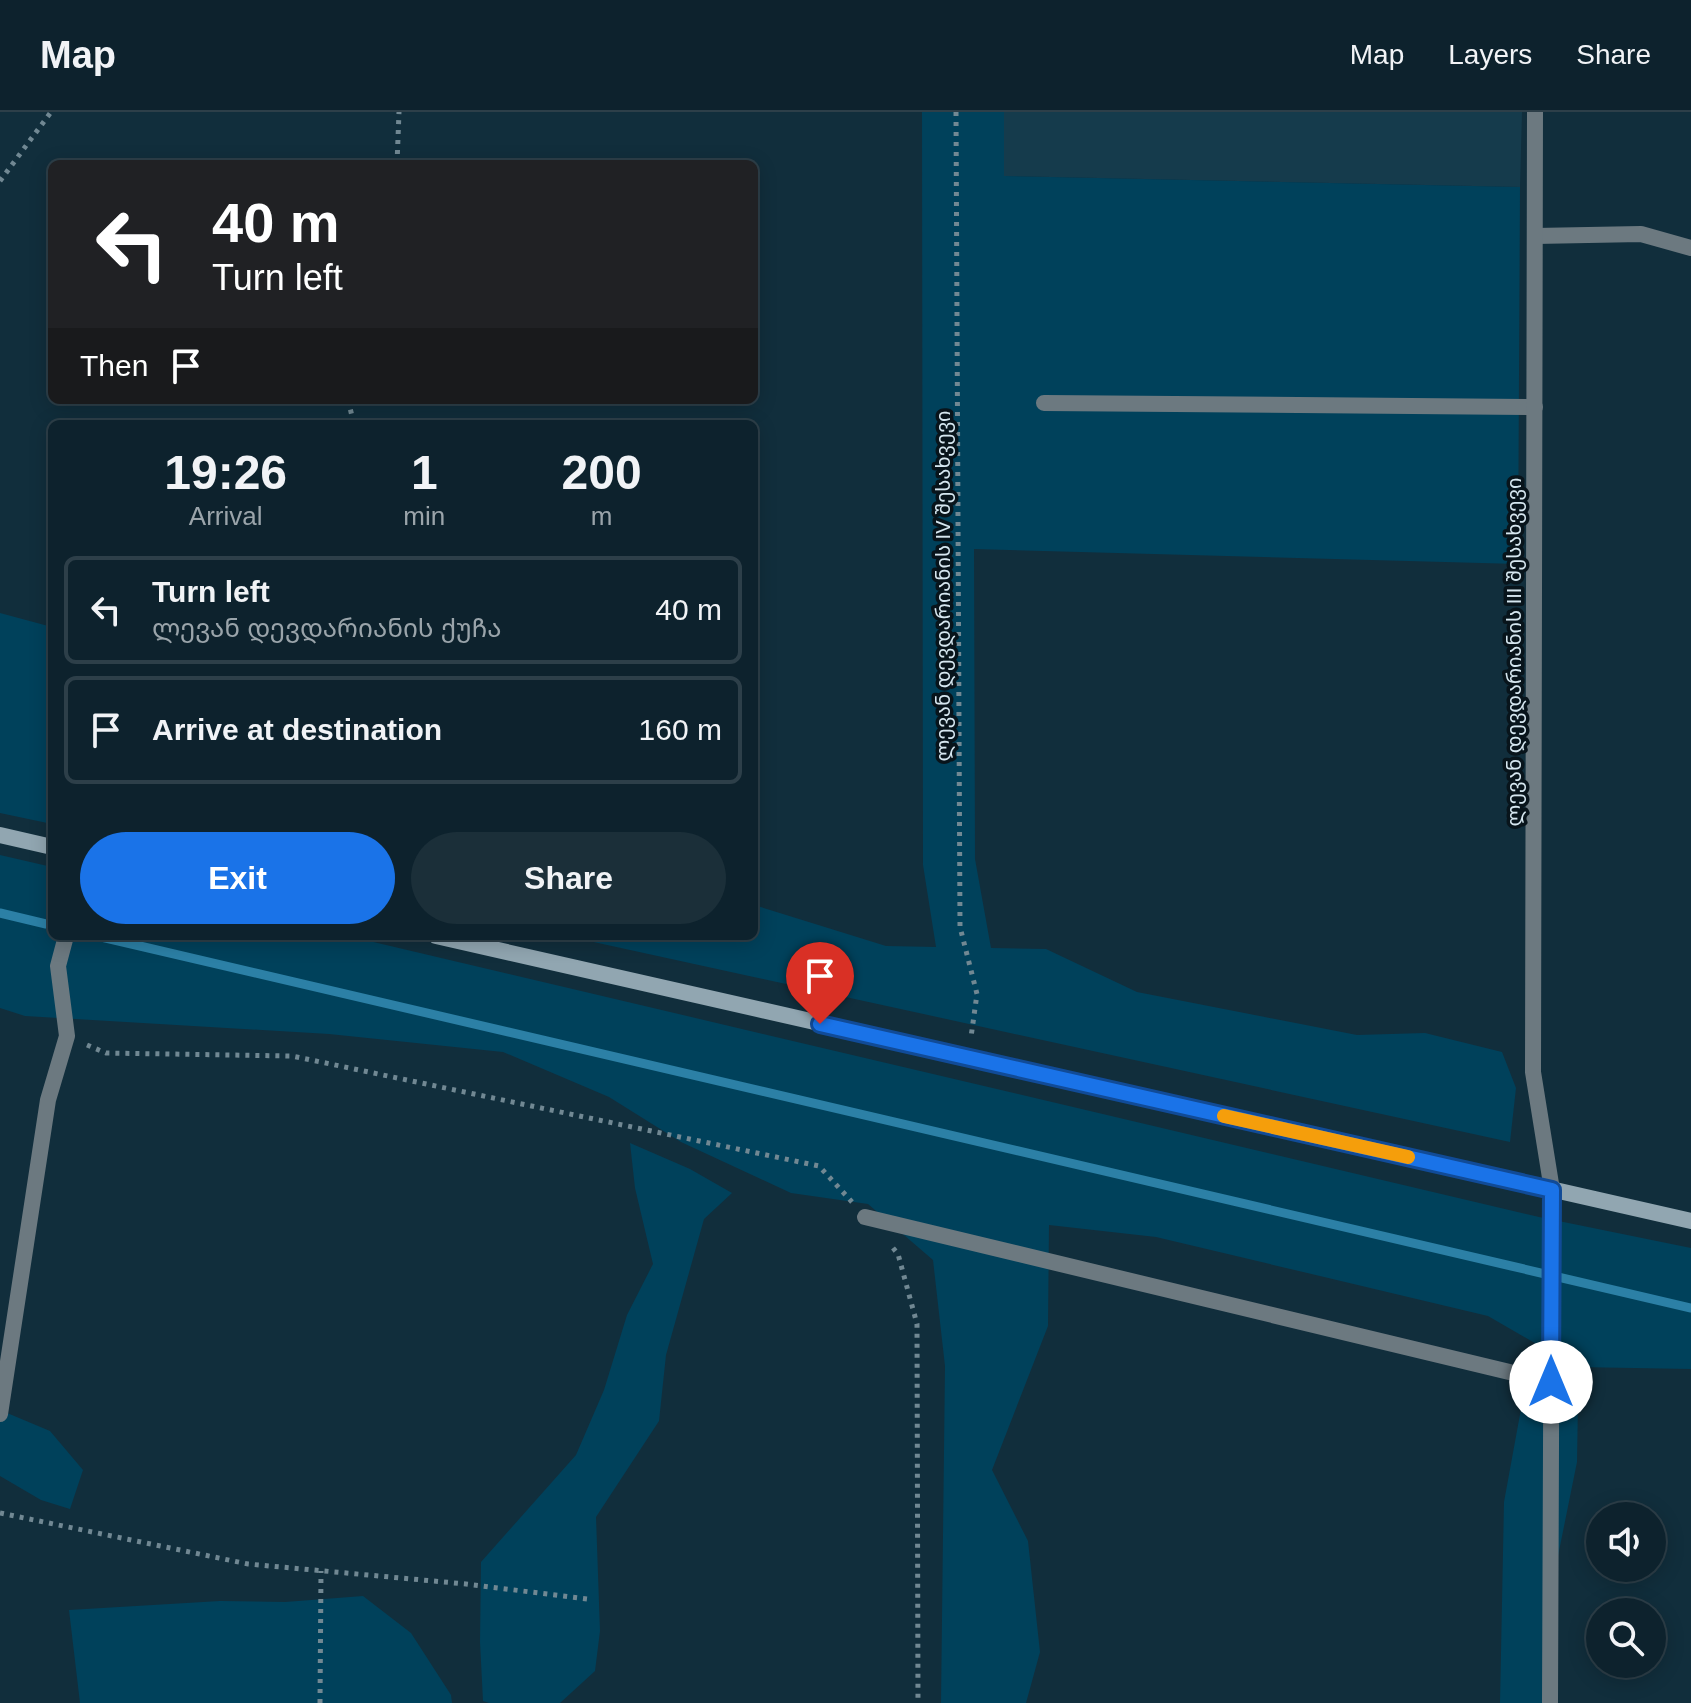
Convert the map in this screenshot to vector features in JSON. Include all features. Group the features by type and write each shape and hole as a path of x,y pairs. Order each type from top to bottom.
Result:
{"main road":[{"path":"0,835 48,846"},
{"path":"454,940 1691,1221"}],"street":[{"name":"ლევან დევდარიანის III შესახვევი","path":"1535,112 1533,1072 1552,1190 1550,1703"},
{"path":"1535,236 1641,234 1691,248"},
{"path":"1044,403 1535,407"},
{"path":"0,1414 48,1100 67,1036 58,966 65,940"},
{"path":"865,1217 1551,1382"}],"path":[{"path":"0,181 51,112"},
{"path":"397,160 399,112"},
{"name":"ლევან დევდარიანის IV შესახვევი","path":"956,112 960,927 977,994 968,1057"},
{"path":"67,1036 106,1053 292,1056 819,1166 898,1254 917,1324 918,1703"},
{"path":"0,1513 248,1564 587,1599"},
{"path":"320,1703 321,1571"}],"shaded area":[{"path":"922,112 1004,112 1004,176 1520,187 1518,564 974,549 975,859 991,948 1046,949 1137,992 1357,1035 1425,1033 1502,1052 1516,1088 1510,1142 584,940 758,940 758,906 886,946 936,947 923,865"},
{"path":"1004,112 1522,112 1520,187 1004,176"},
{"path":"0,613 48,626 48,823 0,813"},
{"path":"0,855 48,866 48,940 365,940 1539,1217 1691,1248 1691,1369 1576,1367 1488,1316 1156,1237 1049,1225 1048,1326 992,1470 1028,1541 1040,1652 1026,1703 941,1703 945,1366 933,1260 868,1204 791,1193 681,1142 609,1097 503,1052 329,1034 25,1016 0,1008"},
{"path":"630,1143 690,1169 732,1193 704,1219 666,1355 659,1421 596,1517 600,1631 595,1671 560,1703 489,1703 483,1701 481,1562 576,1455 604,1390 627,1315 653,1264 635,1188"},
{"path":"1527,1376 1578,1403 1577,1462 1558,1556 1552,1703 1500,1703 1504,1502"},
{"path":"0,1410 50,1431 83,1470 70,1509 41,1500 0,1476"},
{"path":"363,1596 411,1633 451,1695 452,1703 80,1703 69,1610"}],"waterway":[{"path":"0,913 46,924"},
{"path":"114,940 1691,1308"}],"slow traffic":[{"path":"1224,1116 1408,1157"}],"route":[{"path":"820,1024 1552,1190 1551,1382"}]}
